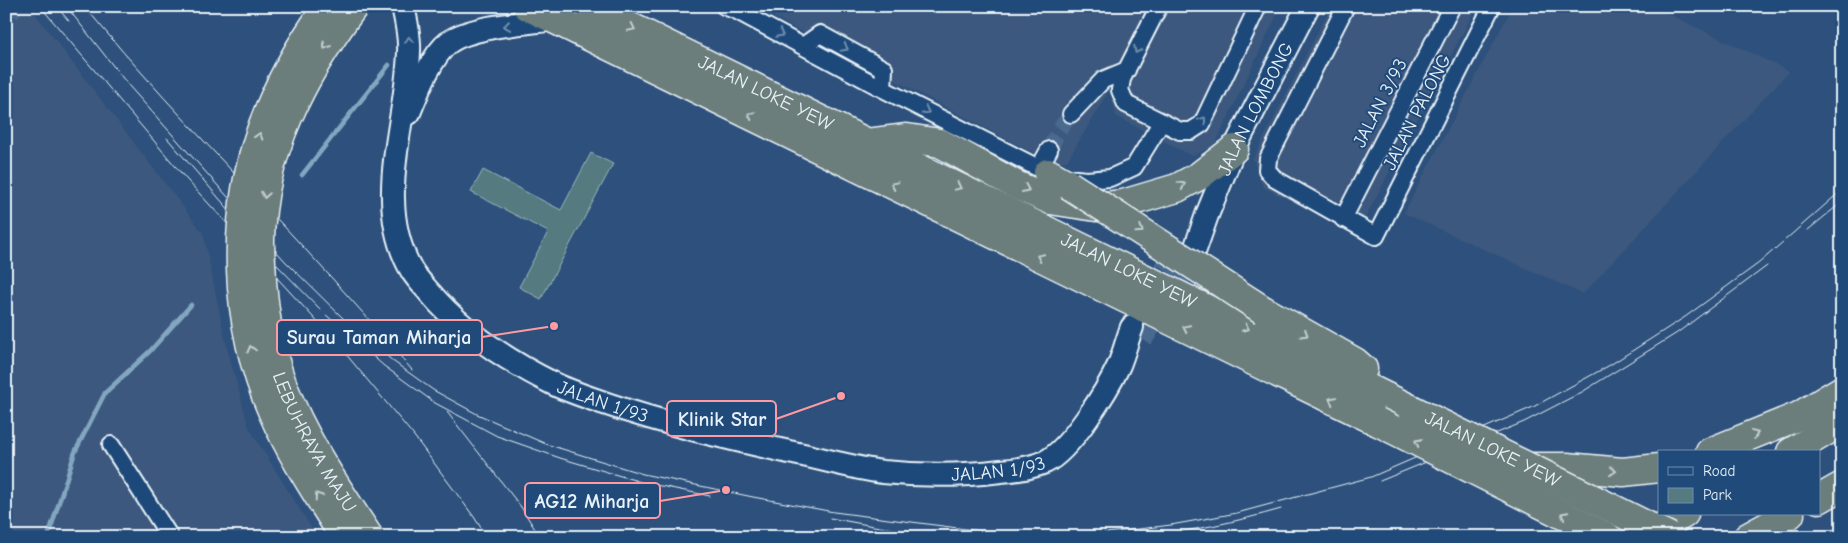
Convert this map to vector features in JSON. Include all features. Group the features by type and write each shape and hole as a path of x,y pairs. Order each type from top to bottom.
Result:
{"highway":[{"name":"LEBUHRAYA MAJU","path":"328,6 310,31 292,62 262,126 253,158 244,204 241,263 242,294 249,341 257,372 272,412 307,478 344,537"},
{"name":"LEBUHRAYA MAJU","path":"354,6 330,39 308,75 288,115 275,150 264,196 260,241 264,306 269,335 283,385 307,438 321,463 369,537"},
{"name":"JALAN LOKE YEW","path":"527,6 1376,421 1607,537"},
{"name":"JALAN LOKE YEW","path":"588,6 1670,537"},
{"path":"867,143 907,138 940,143 1016,185 1050,200 1096,208 1123,204 1177,188 1199,176 1234,149"},
{"path":"1051,169 1263,310 1355,362 1411,409"},
{"path":"1715,450 1799,416 1842,390"},
{"path":"1794,450 1842,422"},
{"path":"1529,467 1567,467 1623,472 1658,468"},
{"path":"1820,497 1842,486"},
{"path":"1645,537 1681,516"},
{"path":"1748,537 1786,516"}],"street":[{"name":"JALAN 1/93","path":"403,6 408,31 409,50 403,112 394,169 393,208 400,246 413,273 442,307 481,342 552,383 631,412 706,433 880,471 942,476 995,472 1023,469 1044,462 1060,452 1078,431 1137,333"},
{"path":"1159,6 1122,79 1120,90 1126,104 1180,131 1191,131 1202,124 1258,6"},
{"name":"JALAN LOMBONG","path":"1185,251 1207,215 1234,149 1308,6"},
{"path":"1343,219 1276,179 1267,170 1268,158 1346,6"},
{"name":"JALAN 3/93","path":"1343,219 1452,6"},
{"name":"JALAN PALONG","path":"1343,219 1376,236 1492,6"},
{"path":"730,8 883,89 1051,169 1066,178 1087,180 1110,178 1134,166 1161,123"},
{"name":"JALAN 1/93","path":"397,142 435,59 449,42 468,33 555,19"},
{"path":"1071,114 1103,80 1127,70"},
{"path":"111,445 170,537"}],"shaded area":[{"path":"6,6 29,6 203,233 227,348 249,428 317,537 6,537"},
{"path":"753,6 1281,6 1215,145 1192,156 1116,116 1110,89 1067,161 1049,161"},
{"path":"1331,6 1477,6 1357,233 1263,187 1253,159"},
{"path":"1513,6 1651,6 1789,71 1583,294 1404,213"}],"green space":[{"path":"591,153 613,164 541,299 519,287 548,232 471,192 483,170 561,210"}],"waterway":[{"path":"302,175 389,65"},
{"path":"48,537 75,452 105,393 150,351 191,305"}],"tunnel":[{"path":"6,11 9,6"},
{"path":"1049,150 1059,130 1071,114"},
{"path":"1148,298 1177,247"},
{"path":"1142,339 1193,255"}],"tram line":[{"path":"40,6 187,180 335,341 414,436 487,537"},
{"path":"56,6 69,21"},
{"path":"66,6 129,86 285,261 351,326 394,362 433,390 477,414 546,444 643,474 834,512 997,533 1047,535 1099,534 1171,525 1237,513 1371,477 1533,407 1610,365 1685,317 1759,263 1842,190"},
{"path":"84,6 165,98 332,278 412,370"},
{"path":"167,138 274,262 325,314 384,366 435,403 497,436 560,458 641,482 710,496"},
{"path":"1808,230 1842,202"},
{"path":"1380,481 1524,422 1582,392 1677,333 1767,266"},
{"path":"447,412 521,507 540,537"},
{"path":"1144,537 1213,526 1281,509"},
{"path":"830,518 879,527 963,537"}],"place":[{"name":"Surau Taman Miharja","path":"554,326"},
{"name":"Klinik Star","path":"841,396"},
{"name":"AG12 Miharja","path":"726,490"}]}
